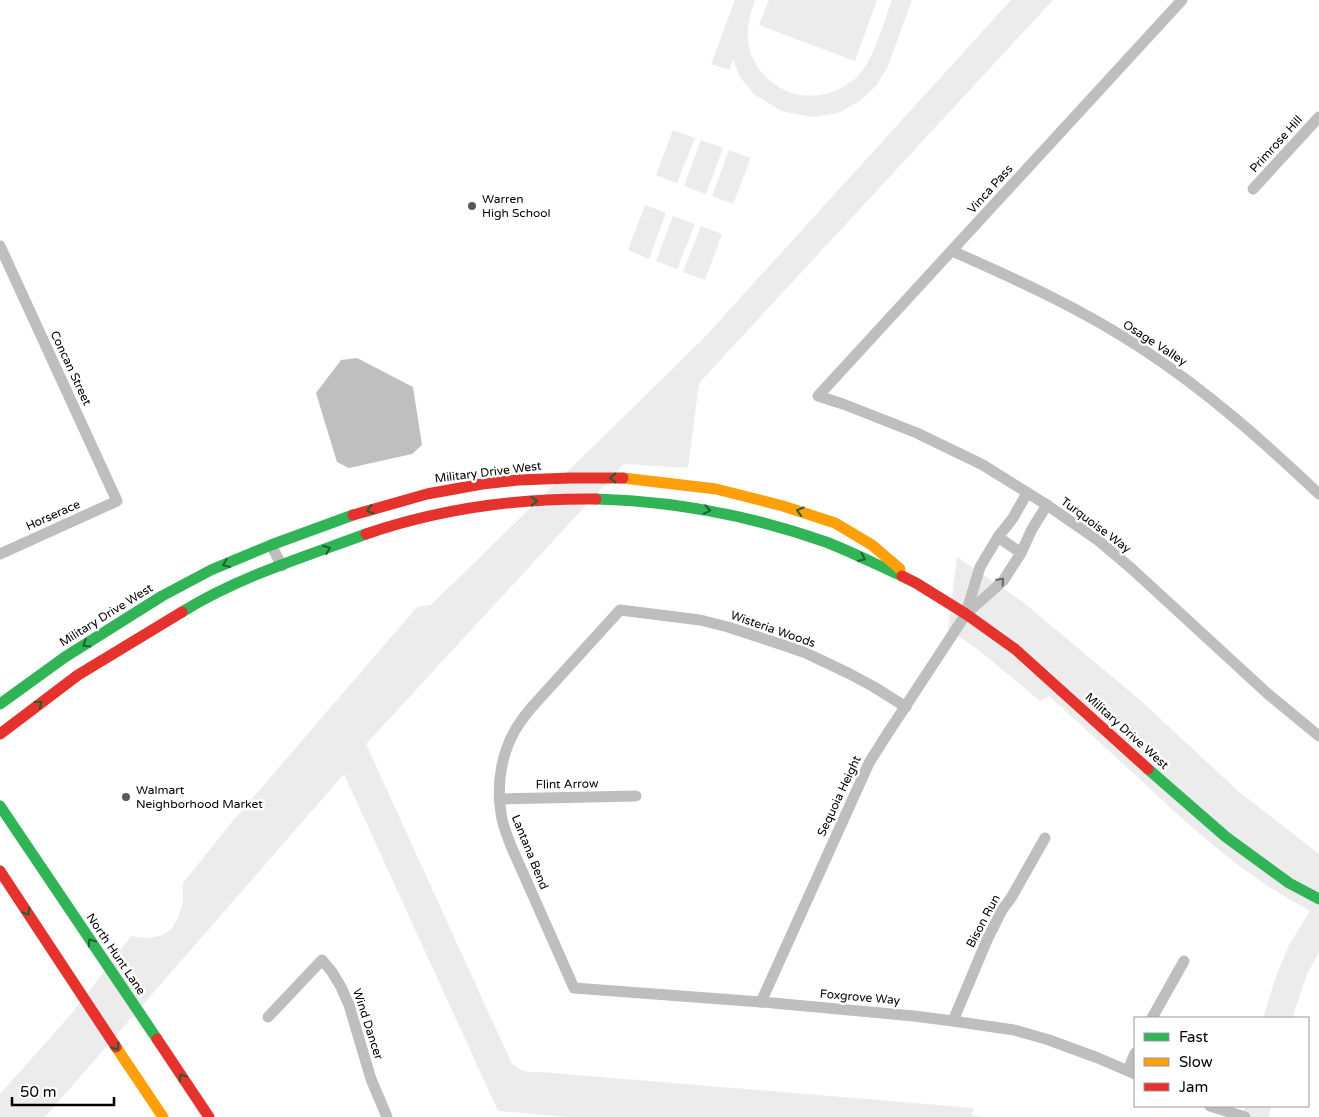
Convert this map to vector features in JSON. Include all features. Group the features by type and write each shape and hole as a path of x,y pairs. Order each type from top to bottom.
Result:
{"main road":[{"name":"Military Drive West","path":"0,704 66,657 162,596 211,570 271,545 362,512 426,494 482,484 518,480 624,478 716,489 783,506 836,523 872,545 916,583"},
{"name":"Military Drive West","path":"0,734 78,675 187,608 250,577 368,533 432,515 520,502 623,500 712,511 777,527 828,543 916,583 966,614 1015,649 1226,837 1289,883 1319,899"},
{"name":"North Hunt Lane","path":"0,806 209,1117"},
{"path":"0,871 162,1117"}],"street":[{"name":"Vinca Pass","path":"818,396 1182,0"},
{"name":"Primrose Hill","path":"1253,189 1319,118"},
{"name":"Concan Street","path":"0,246 117,501"},
{"name":"Osage Valley","path":"952,251 1053,297 1143,350 1224,408 1319,494"},
{"name":"Turquoise Way","path":"818,396 917,433 983,465 1047,505 1099,541 1132,568 1268,694 1319,736"},
{"name":"Sequoia Height","path":"966,614 980,567 998,537 1013,518 1027,493"},
{"name":"Horserace","path":"0,554 117,501"},
{"name":"Sequoia Height","path":"761,1002 869,763 966,614 1003,581 1021,553 1047,505"},
{"path":"998,537 1021,553"},
{"path":"271,545 282,566"},
{"name":"Wisteria Woods","path":"620,610 700,620 780,644 806,653 850,674 906,707"},
{"name":"Lantana Bend","path":"574,988 503,824 499,799 500,773 510,741 519,724 531,708 620,610"},
{"name":"Flint Arrow","path":"499,799 636,796"},
{"name":"Bison Run","path":"953,1021 987,940 1002,910 1011,898 1045,838"},
{"name":"Wind Dancer","path":"268,1016 322,960 341,986 347,999 371,1079 387,1117"},
{"path":"1153,1017 1184,961"},
{"name":"Foxgrove Way","path":"574,988 914,1016 1014,1030 1049,1040 1131,1072"},
{"path":"1131,1072 1134,1058"},
{"path":"1213,1107 1245,1117"}],"shaded area":[{"path":"735,0 755,0 749,20 748,42 752,56 759,69 769,80 781,88 794,94 808,96 836,91 856,78 874,50 892,0 912,0 888,66 877,85 860,101 838,113 812,117 781,111 754,94 740,77 733,60 729,70 711,64"},
{"path":"769,0 877,0 855,61 759,25"},
{"path":"1011,0 1053,0 699,383 688,468 624,464 366,744 512,1064 519,1069 529,1072 974,1108 972,1115 984,1117 568,1117 498,1111 344,774 45,1117 0,1117 0,1094 73,1012 131,936 147,938 160,936 171,930 178,918 183,901 183,883 232,822 417,607 431,605 702,340"},
{"path":"673,130 695,138 677,183 656,175"},
{"path":"701,140 723,148 706,194 684,186"},
{"path":"729,150 751,158 733,204 712,196"},
{"path":"645,205 666,213 649,259 628,250"},
{"path":"673,216 695,224 677,269 656,261"},
{"path":"701,226 722,234 705,280 683,272"},
{"path":"357,358 413,387 422,445 412,454 349,468 337,462 316,393 341,360"},
{"path":"957,557 1023,602 1140,700 1238,791 1319,854 1319,953 1308,972 1292,1017 1263,1017 1276,976 1289,945 1310,911 1266,885 1204,838 1049,696 1040,701 980,651 948,629"},
{"path":"1245,1107 1271,1107 1269,1117 1242,1117"}],"traffic: fast":[{"path":"596,499 654,503 741,517 826,542 902,576"},
{"path":"0,704 65,657 162,596 211,570 271,545 353,515"},
{"path":"182,612 248,578 366,534"},
{"path":"1148,769 1226,837 1289,883 1319,899"},
{"path":"0,806 157,1039"}],"traffic: slow":[{"path":"623,478 716,489 783,506 835,523 872,545 900,569"},
{"path":"116,1047 163,1117"}],"traffic: jam":[{"path":"353,515 427,494 482,484 518,480 623,478"},
{"path":"366,534 422,518 479,507 537,501 596,499"},
{"path":"902,576 966,614 1015,649 1148,769"},
{"path":"0,734 78,675 182,612"},
{"path":"0,871 116,1047"},
{"path":"157,1039 209,1117"}],"place":[{"name":"Warren High School","path":"472,206"},
{"name":"Walmart Neighborhood Market","path":"126,797"}]}
